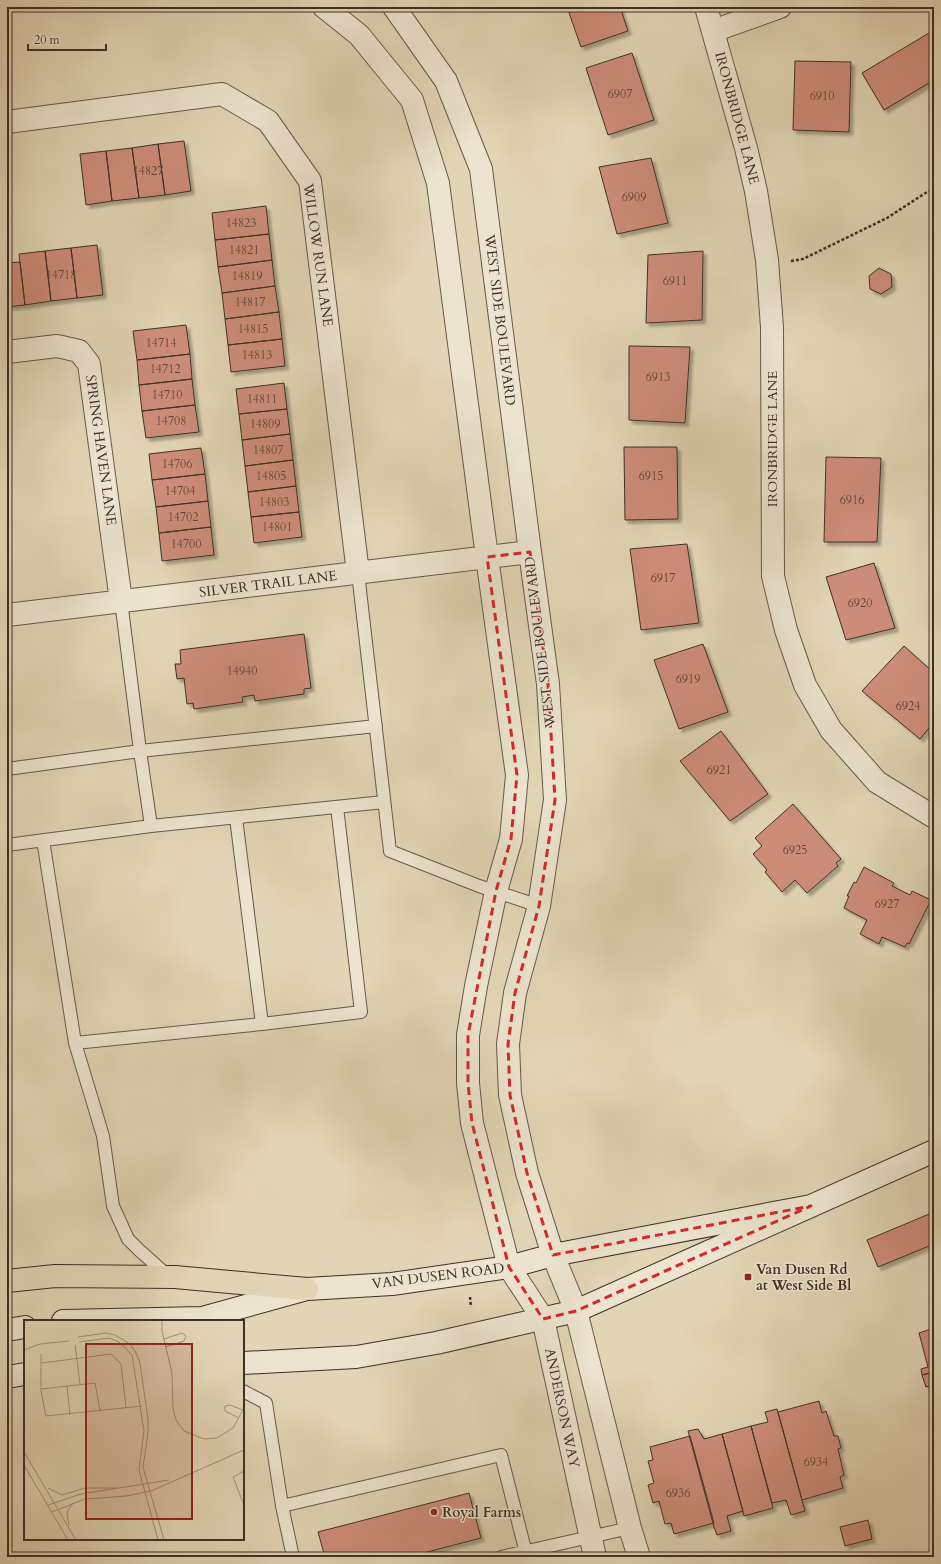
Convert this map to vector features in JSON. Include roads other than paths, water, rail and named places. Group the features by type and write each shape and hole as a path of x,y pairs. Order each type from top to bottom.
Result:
{"main road":[{"path":"7,1281 54,1276 169,1277 307,1289"}],"street":[{"path":"324,7 359,35 412,100 438,183 517,775 511,839 496,891 476,986 468,1035 468,1083 472,1123 509,1267"},
{"name":"WEST SIDE BOULEVARD","path":"394,7 446,81 481,169 548,684 556,800 538,906 515,993 508,1044 510,1096 527,1173 553,1255 576,1311"},
{"name":"IRONBRIDGE LANE","path":"706,7 753,176 767,260 772,327 773,576 786,630 805,685 831,730 877,782 934,817"},
{"path":"713,31 780,7"},
{"name":"WILLOW RUN LANE","path":"7,122 222,94 268,120 310,182 358,573"},
{"name":"SPRING HAVEN LANE","path":"7,352 57,346 79,351 89,364 121,601"},
{"name":"SILVER TRAIL LANE","path":"7,615 530,552"},
{"name":"VAN DUSEN ROAD","path":"244,1363 356,1357 436,1343 576,1311 934,1151"},
{"name":"VAN DUSEN ROAD","path":"109,1320 202,1318 307,1289 392,1284 509,1267 553,1255 811,1206"},
{"name":"ANDERSON WAY","path":"509,1267 543,1319 593,1547"},
{"path":"576,1311 630,1528 639,1557"},
{"path":"7,1330 24,1327"},
{"path":"7,1377 24,1374"}],"lane":[{"path":"358,573 390,851 538,906"},
{"path":"121,601 151,826"},
{"path":"7,769 140,751 376,726"},
{"path":"7,845 151,826 384,802"},
{"path":"75,1043 262,1024 361,1012 337,807"},
{"path":"236,818 262,1024"},
{"path":"43,840 75,1043 103,1136 113,1206 128,1239 169,1277"},
{"path":"244,1392 266,1403 282,1506 293,1557"},
{"path":"282,1506 501,1455 527,1554"},
{"path":"501,1557 593,1547 630,1528"}],"place":[{"name":"Van Dusen Rd at West Side Bl","path":"748,1277"},
{"name":"Royal Farms","path":"434,1512"}]}
